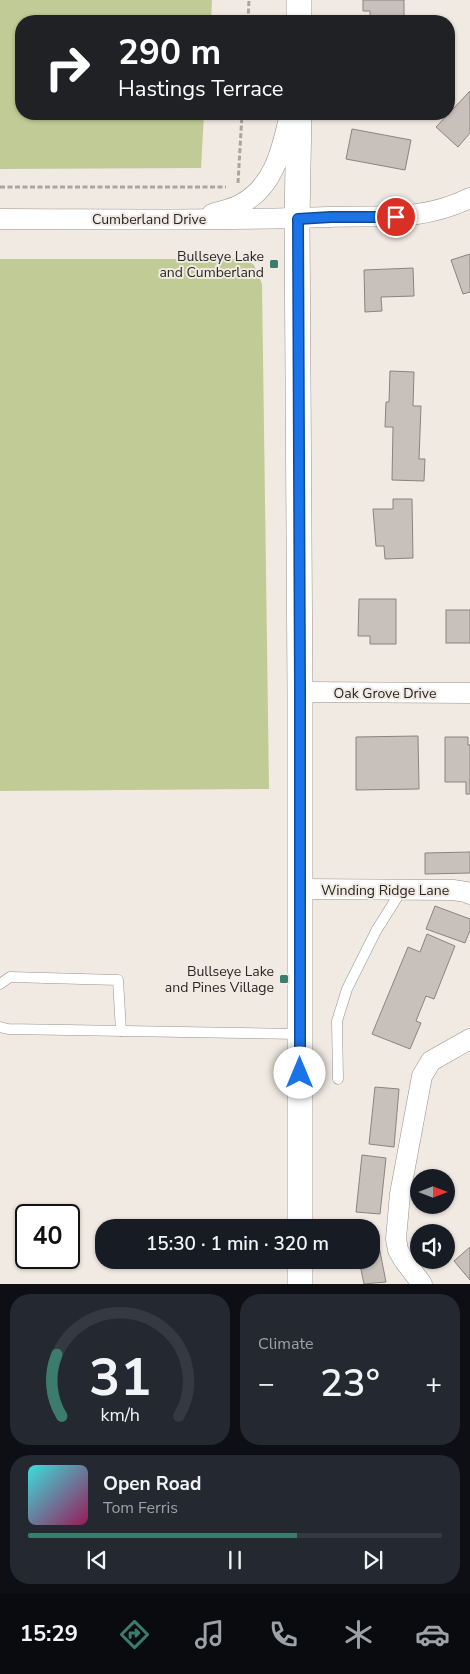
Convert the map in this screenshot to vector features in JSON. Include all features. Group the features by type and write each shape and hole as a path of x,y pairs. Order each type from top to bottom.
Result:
{"street":[{"path":"299,0 299,15"},
{"path":"196,219 240,205 257,194 275,166 288,120"},
{"path":"299,120 300,1219"},
{"name":"Cumberland Drive","path":"0,219 298,219 407,216 443,209 470,198"},
{"name":"Oak Grove Drive","path":"300,692 470,693"},
{"name":"Winding Ridge Lane","path":"300,889 453,890 470,894"},
{"path":"422,1284 403,1259 398,1250 396,1239 400,1194 422,1076 431,1061 470,1039"},
{"path":"300,1269 300,1284"}],"lane":[{"path":"338,1079 337,1021 347,990 376,931 401,890"},
{"path":"0,984 10,977 118,980 121,1031"},
{"path":"0,1027 8,1029 300,1034"}],"path":[{"path":"248,15 249,0"},
{"path":"238,188 242,120"},
{"path":"0,188 228,188"}],"green space":[{"path":"0,0 212,0 211,15 15,15 15,120 204,120 201,168 0,169"},
{"path":"0,259 246,259 254,265 262,284 269,789 0,791"}],"building":[{"path":"363,0 404,0 404,15 370,15 370,11 363,11"},
{"path":"470,91 470,133 458,147 436,127 443,120 455,120 455,107"},
{"path":"352,129 411,140 405,170 346,159"},
{"path":"470,254 470,292 463,294 451,260"},
{"path":"413,268 414,296 381,297 382,311 365,312 364,270"},
{"path":"390,371 414,372 413,406 421,406 419,459 425,459 424,481 392,480 393,427 385,427 386,402 389,402"},
{"path":"393,499 412,499 413,558 385,559 384,546 376,546 373,509 393,509"},
{"path":"359,599 396,599 396,644 370,644 370,636 358,636"},
{"path":"446,610 470,610 470,643 446,643"},
{"path":"418,736 419,789 356,790 356,737"},
{"path":"445,737 468,737 468,745 470,745 470,794 466,794 466,782 445,782"},
{"path":"470,852 470,873 425,874 425,853"},
{"path":"435,906 470,919 470,930 465,943 426,929"},
{"path":"427,934 455,946 434,999 426,996 416,1021 421,1023 410,1049 372,1034 408,947 420,952"},
{"path":"375,1087 399,1089 394,1147 369,1144"},
{"path":"362,1155 386,1158 380,1214 356,1212"},
{"path":"470,1247 470,1280 455,1262"},
{"path":"380,1251 386,1282 364,1284 361,1269 380,1269"}],"place":[{"name":"Bullseye Lake and Cumberland","path":"274,264"},
{"name":"Bullseye Lake and Pines Village","path":"284,979"}],"route":[{"path":"300,1073 298,219 396,217"}]}
